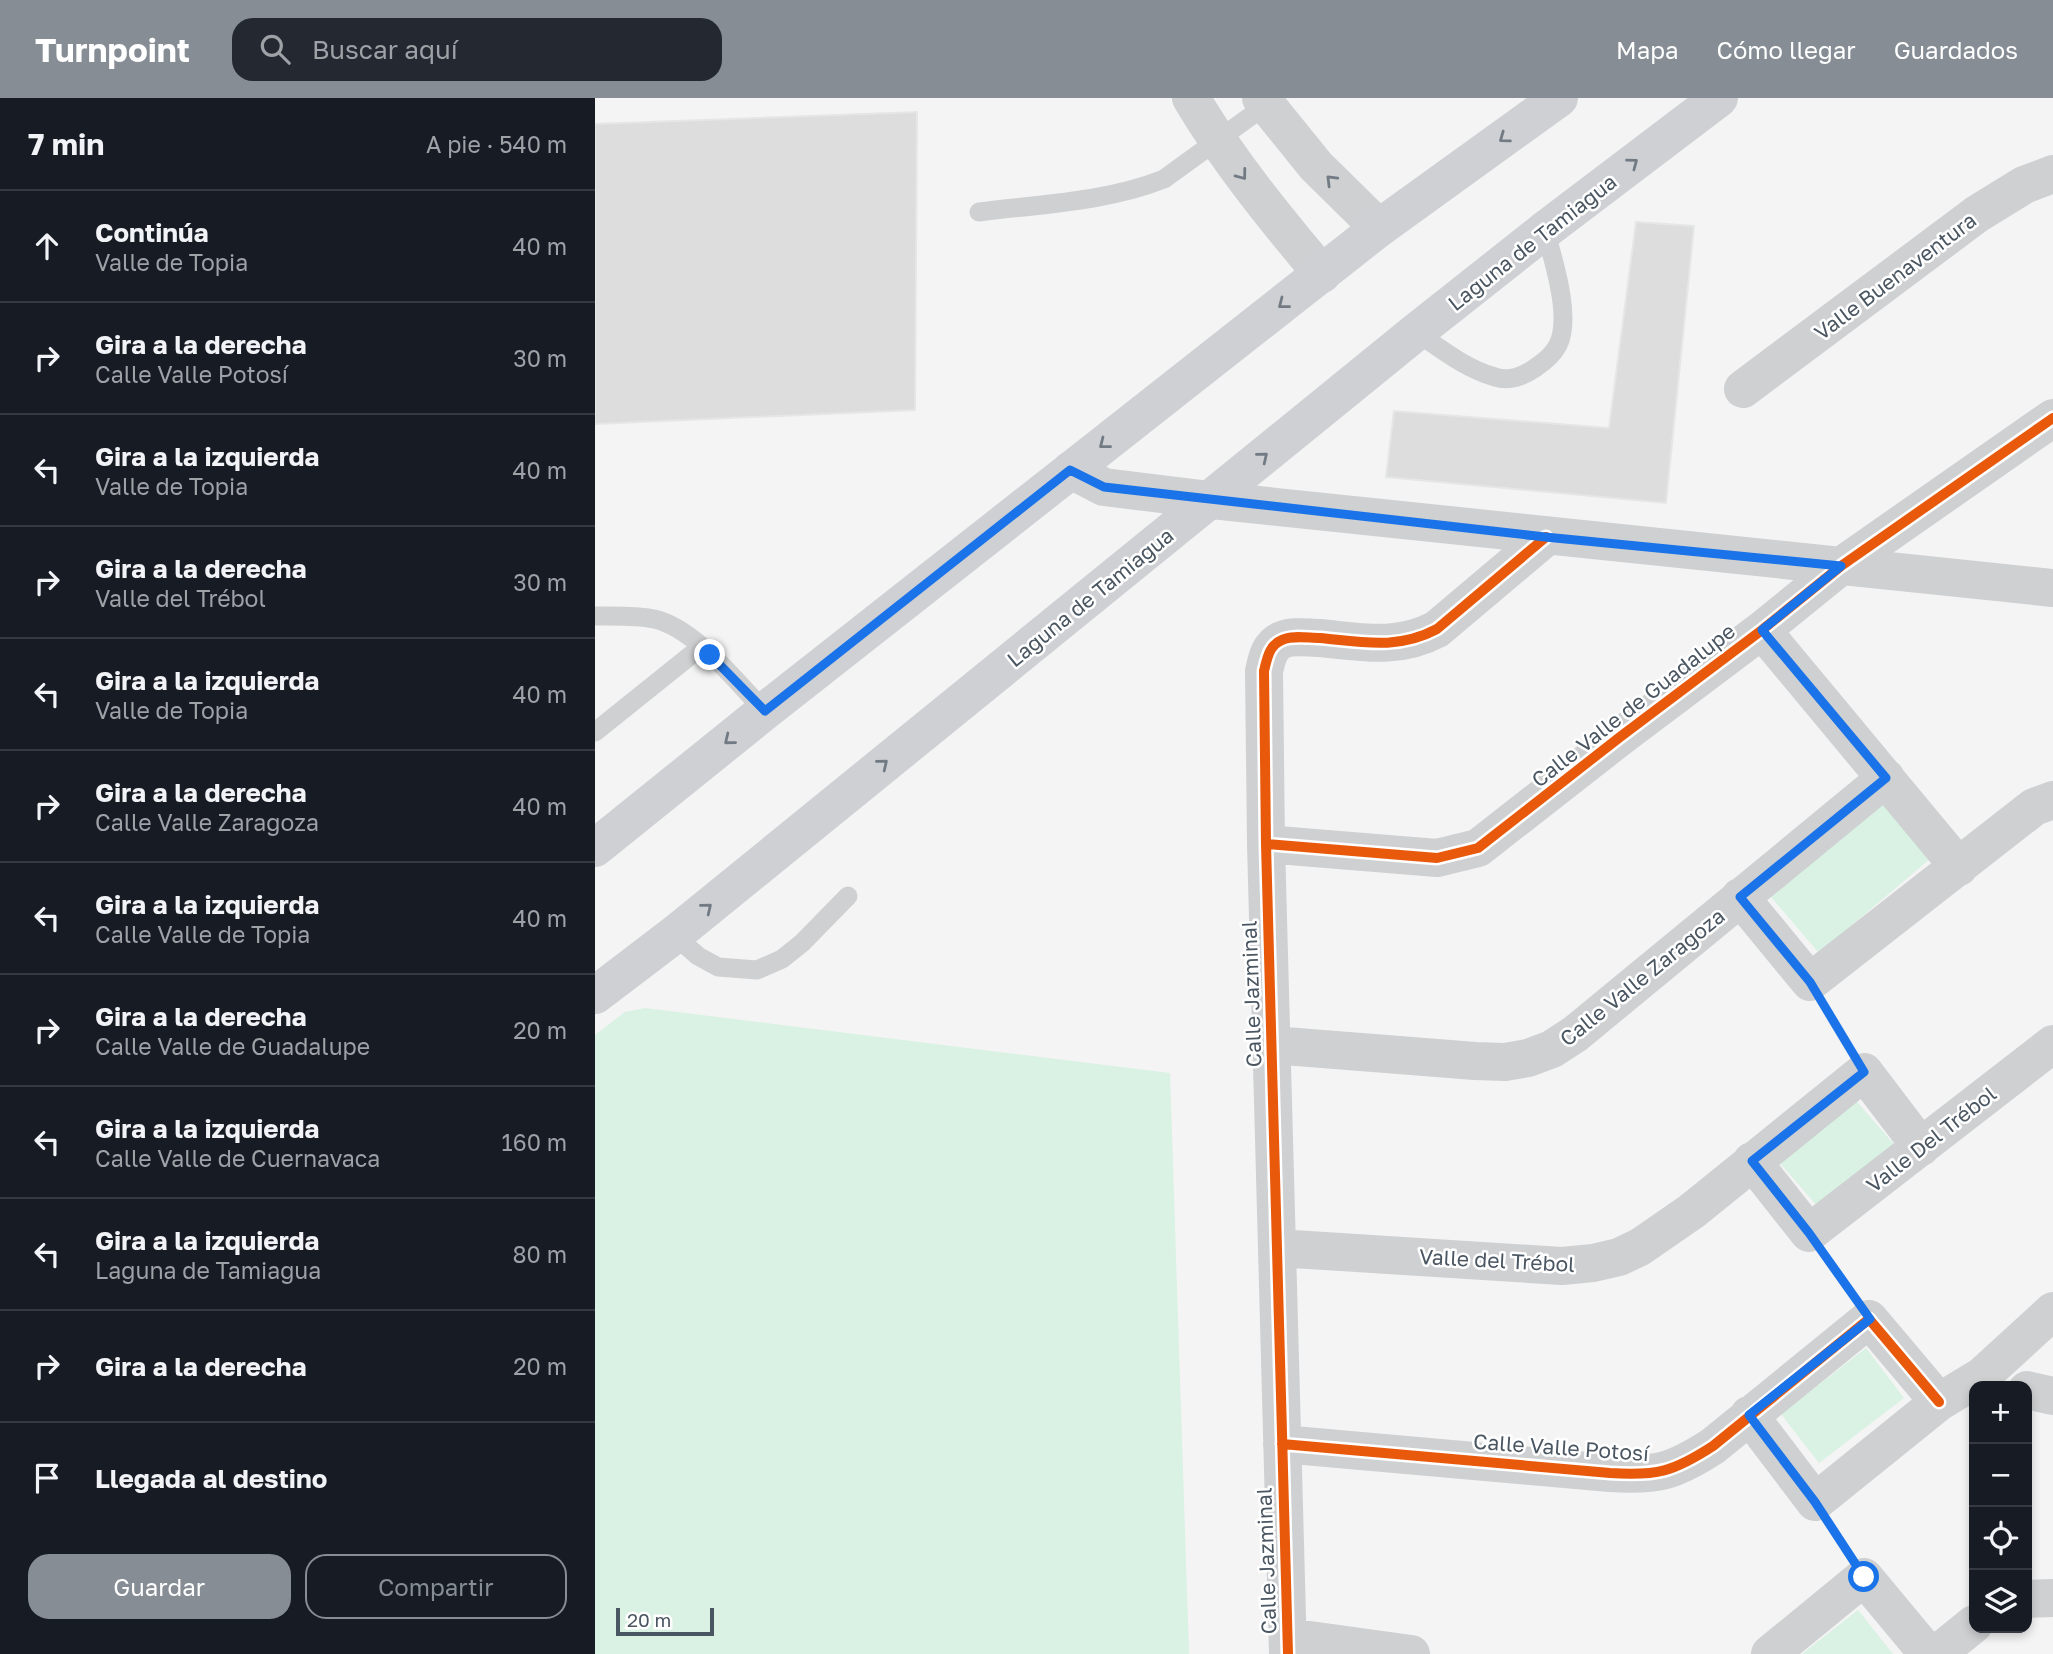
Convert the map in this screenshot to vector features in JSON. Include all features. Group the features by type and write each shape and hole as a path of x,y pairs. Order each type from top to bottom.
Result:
{"main road":[{"path":"595,848 1379,228 1559,98"},
{"name":"Laguna de Tamiagua","path":"595,995 674,935 1416,332 1719,98"}],"street":[{"path":"1191,98 1217,142 1322,274"},
{"path":"1263,102 1316,166 1379,228"},
{"name":"Valle Buenaventura","path":"1743,389 1977,215 2024,185 2053,174"},
{"name":"Calle Valle de Guadalupe","path":"1266,844 1437,858 1478,848 1841,566 2053,418"},
{"path":"1070,470 1104,487 1210,500 2053,588"},
{"name":"Calle Jazminal","path":"1288,1646 1266,844 1267,656 1273,645 1283,639 1303,637 1385,643 1419,638 1437,629 1545,537"},
{"path":"1762,630 1959,867"},
{"name":"Calle Valle Zaragoza","path":"1272,1045 1505,1062 1528,1058 1552,1049 1575,1034 1886,778"},
{"path":"1740,897 1810,982 2034,807 2053,800"},
{"name":"Valle Del Trébol","path":"1809,1233 2053,1044"},
{"path":"1864,1072 1921,1147"},
{"name":"Valle del Trébol","path":"1277,1248 1562,1266 1619,1257 1640,1247 1692,1212 1864,1072"},
{"path":"1752,1161 1809,1233"},
{"path":"1998,1381 2053,1311"},
{"path":"1870,1319 1939,1402"},
{"name":"Calle Valle Potosí","path":"1282,1444 1643,1475 1664,1471 1685,1464 1713,1446 1870,1319"},
{"path":"1749,1415 1815,1502 1939,1402 1969,1391"},
{"path":"2032,1391 2053,1396"},
{"path":"1770,1654 1864,1577 1928,1654"},
{"path":"2032,1599 2053,1598"},
{"path":"1937,1654 1969,1628"},
{"path":"1288,1646 1411,1654"}],"lane":[{"path":"979,212 1077,200 1146,186 1164,179 1217,142 1263,102"},
{"path":"1416,332 1459,361 1496,378 1512,379 1524,375 1548,358 1558,345 1562,326 1559,284 1545,230"},
{"path":"595,616 656,619 682,632 701,647 765,711"},
{"path":"595,732 701,647"},
{"path":"674,935 698,956 718,967 757,970 782,959 848,896"}],"path":[{"path":"1810,982 1864,1072"},
{"path":"1809,1233 1870,1319"},
{"path":"1815,1502 1864,1577"}],"green space":[{"path":"1885,802 1931,858 1819,953 1771,897"},
{"path":"645,1008 1170,1073 1189,1654 595,1654 595,1035 625,1012"},
{"path":"1852,1096 1899,1150 1825,1215 1778,1161"},
{"path":"1866,1348 1904,1398 1819,1463 1781,1414"},
{"path":"1858,1610 1893,1654 1802,1654"}],"building":[{"path":"917,112 915,410 595,424 595,124"},
{"path":"1636,222 1694,226 1666,503 1386,477 1394,411 1609,428"}],"cycle path":[{"path":"1266,844 1437,858 1478,848 1841,566 2053,418"},
{"path":"1288,1654 1266,844 1264,671 1271,649 1286,638 1380,643 1408,640 1437,629 1546,537"},
{"path":"1282,1444 1610,1473 1653,1473 1687,1462 1713,1446 1869,1319 1939,1402"}],"route":[{"path":"710,655 765,711 1070,470 1104,487 1545,537 1841,566 1762,630 1886,778 1740,897 1810,982 1864,1072 1752,1161 1809,1233 1870,1319 1749,1415 1815,1502 1864,1577"}]}
